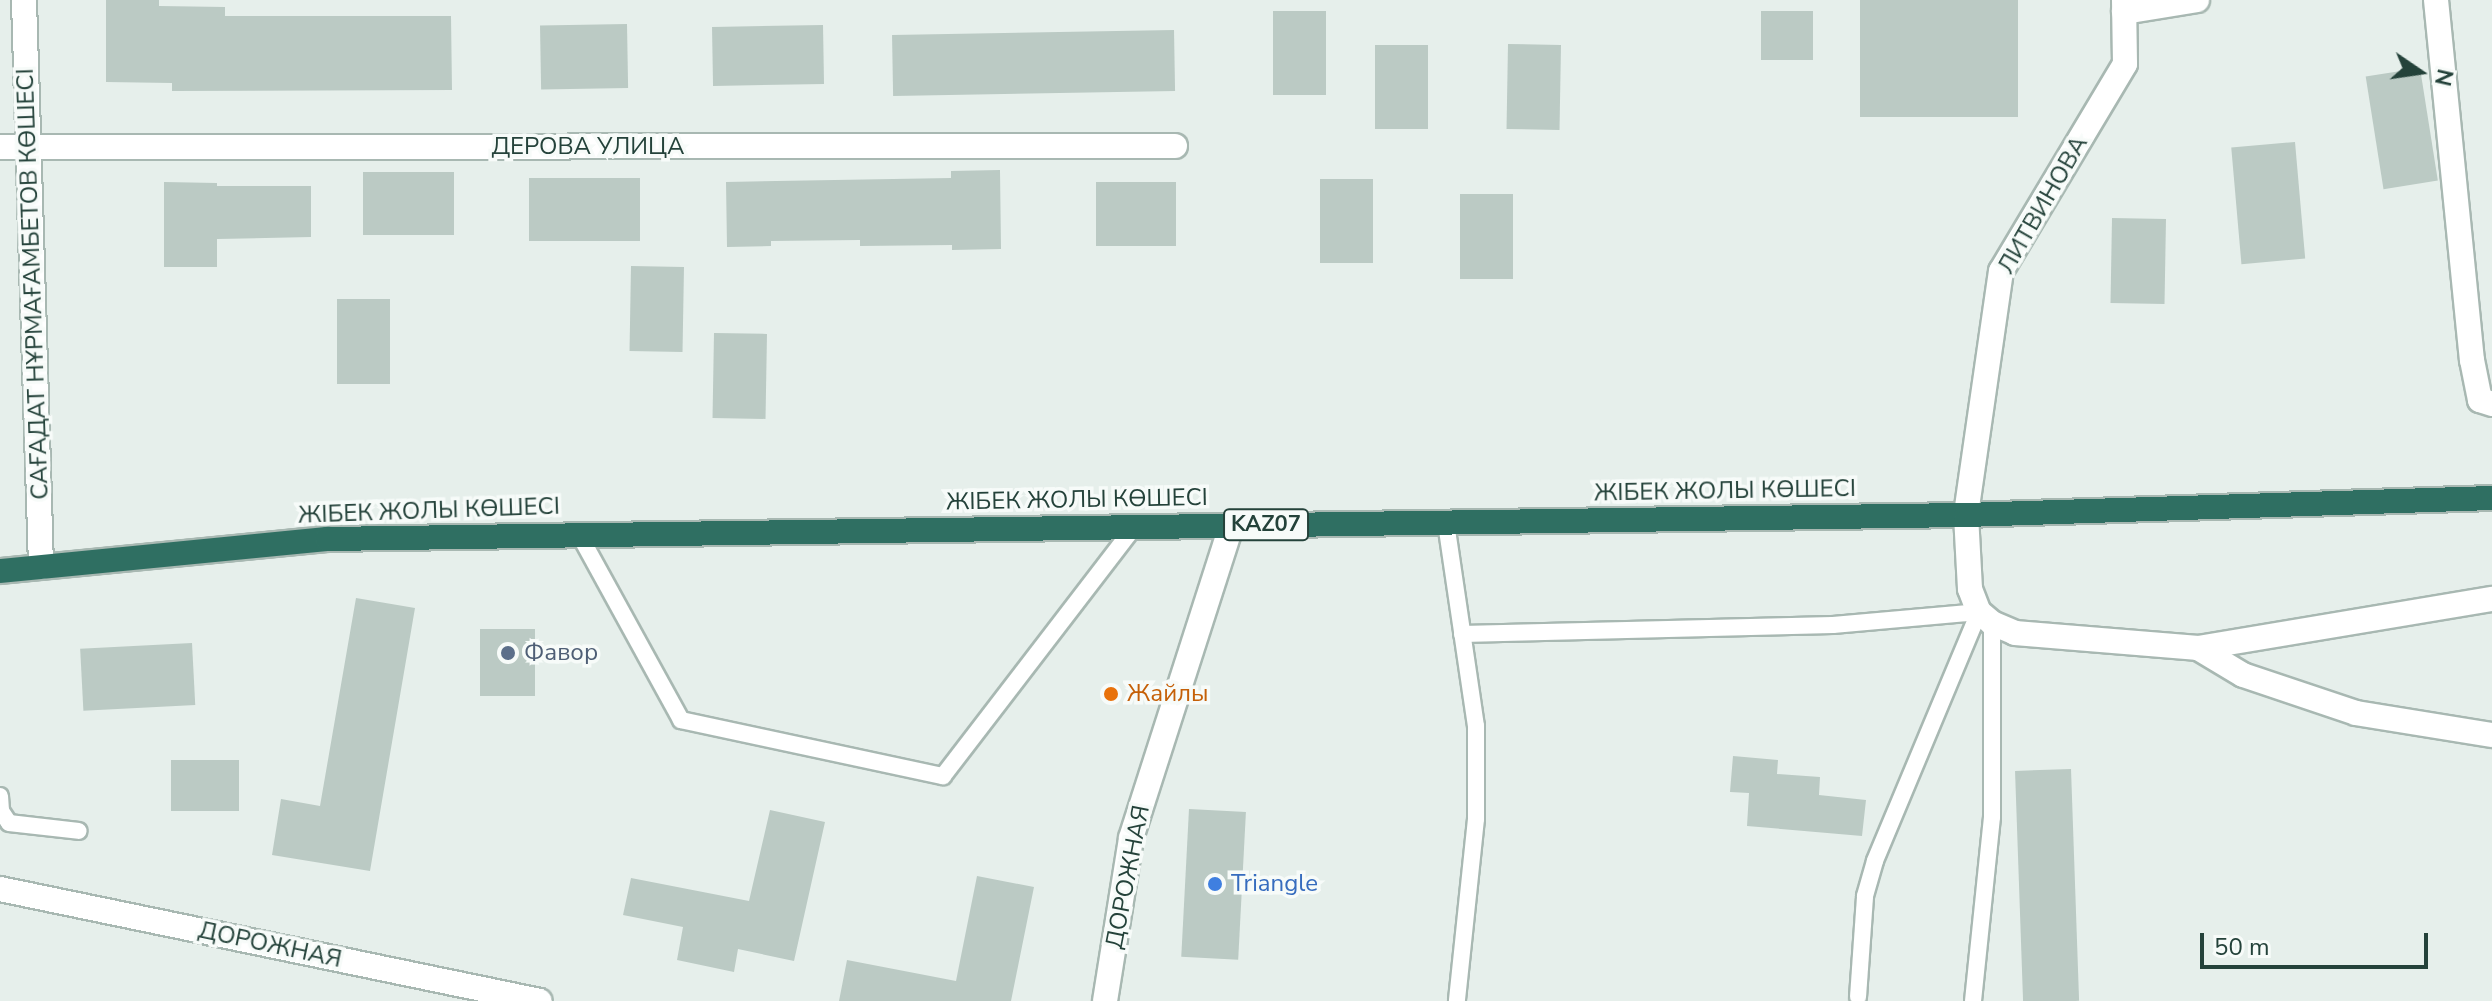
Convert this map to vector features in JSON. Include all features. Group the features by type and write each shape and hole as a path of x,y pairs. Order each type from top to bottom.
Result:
{"highway":[{"name":"ЖІБЕК ЖОЛЫ КӨШЕСІ","path":"0,571 327,539 1966,515 2492,498"}],"street":[{"name":"САҒАДАТ НҰРМАҒАМБЕТОВ КӨШЕСІ","path":"24,0 41,567"},
{"path":"2124,6 2197,0"},
{"path":"2436,0 2472,360 2480,400 2492,404"},
{"name":"ЛИТВИНОВА","path":"1985,618 1970,589 1966,515 2001,271 2125,64 2124,6"},
{"name":"ДЕРОВА УЛИЦА","path":"0,147 1175,146"},
{"name":"ДОРОЖНАЯ","path":"1105,1001 1131,838 1231,526"},
{"path":"1985,618 2015,633 2198,648 2492,599"},
{"path":"2198,648 2243,675 2356,713 2492,735"},
{"name":"ДОРОЖНАЯ","path":"0,889 540,1001"}],"lane":[{"path":"1446,523 1476,726 1476,819 1457,1001"},
{"path":"580,536 681,720 943,776 1134,527"},
{"path":"1462,634 1985,618"},
{"path":"1858,997 1865,897 1875,861 1985,618"},
{"path":"1973,1001 1992,817 1985,618"},
{"path":"0,796 1,811 9,823 79,831"}],"building":[{"path":"106,0 159,0 159,6 225,7 225,16 451,16 452,90 172,91 172,83 106,82"},
{"path":"1860,0 2018,0 2018,117 1860,117"},
{"path":"1273,11 1326,11 1326,95 1273,95"},
{"path":"1761,11 1813,11 1813,60 1761,60"},
{"path":"627,24 628,88 541,90 540,26"},
{"path":"823,25 824,84 713,86 712,27"},
{"path":"1174,30 1175,91 893,96 892,35"},
{"path":"1508,44 1561,45 1560,130 1507,129"},
{"path":"1375,45 1428,45 1428,129 1375,129"},
{"path":"2420,68 2438,181 2384,189 2366,77"},
{"path":"2295,142 2305,259 2241,264 2231,148"},
{"path":"1000,170 1001,249 952,250 952,245 860,246 860,240 771,241 771,246 727,247 726,182 951,178 951,171"},
{"path":"363,172 454,172 454,235 363,235"},
{"path":"529,178 640,178 640,241 529,241"},
{"path":"1320,179 1373,179 1373,263 1320,263"},
{"path":"164,182 217,183 217,186 311,186 311,237 217,239 217,267 164,267"},
{"path":"1096,182 1176,182 1176,246 1096,246"},
{"path":"1460,194 1513,194 1513,279 1460,279"},
{"path":"2112,218 2166,219 2165,304 2111,303"},
{"path":"631,266 684,267 683,352 630,351"},
{"path":"337,299 390,299 390,384 337,384"},
{"path":"714,333 767,334 766,419 713,418"},
{"path":"356,598 415,608 370,871 272,855 281,799 320,806"},
{"path":"480,629 535,629 535,696 480,696"},
{"path":"192,643 195,705 83,711 80,649"},
{"path":"1733,756 1778,760 1777,774 1820,777 1819,795 1866,800 1862,836 1747,826 1749,793 1730,792"},
{"path":"171,760 239,760 239,811 171,811"},
{"path":"2071,769 2079,1001 2023,1001 2015,771"},
{"path":"1189,809 1246,812 1238,960 1181,957"},
{"path":"770,810 825,822 794,961 738,949 734,972 677,960 683,927 623,915 631,878 749,901"},
{"path":"977,876 1034,887 1011,1001 839,1001 847,960 956,981"}],"place":[{"name":"Фавор","path":"508,653"},
{"name":"Жайлы","path":"1111,694"},
{"name":"Triangle","path":"1215,884"}]}
